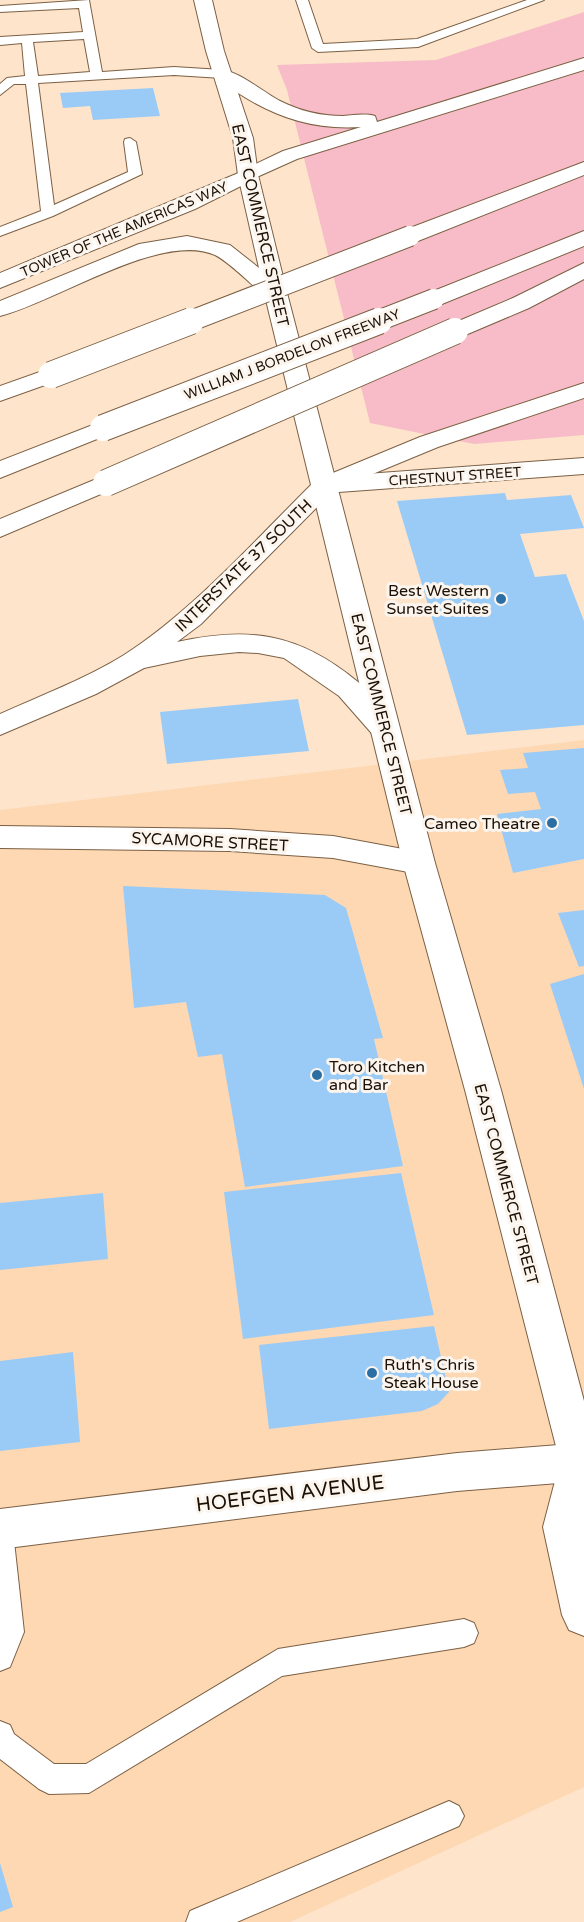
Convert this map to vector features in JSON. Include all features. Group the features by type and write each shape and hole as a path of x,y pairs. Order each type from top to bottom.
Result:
{"main road":[{"name":"EAST COMMERCE STREET","path":"203,0 222,74 243,138 248,175 276,293 419,863 483,1090 583,1463 564,1527 584,1615"},
{"path":"222,74 263,99 306,118 351,122 415,114 584,64"},
{"name":"TOWER OF THE AMERICAS WAY","path":"0,281 187,204 290,155 415,114"},
{"path":"0,394 584,168"},
{"name":"WILLIAM J BORDELON FREEWAY","path":"0,470 584,238"},
{"path":"0,309 147,249 188,243 222,250 276,293"},
{"path":"0,530 521,303 584,270"},
{"path":"325,485 429,442 584,390"},
{"name":"CHESTNUT STREET","path":"325,485 584,466"},
{"name":"INTERSTATE 37 SOUTH","path":"0,725 86,687 134,661 191,618 325,485"},
{"path":"134,661 183,649 231,644 286,648 349,689 386,730"},
{"name":"SYCAMORE STREET","path":"0,837 111,836 230,840 333,847 419,863"},
{"name":"HOEFGEN AVENUE","path":"0,1530 446,1474 583,1463"}],"lane":[{"path":"302,0 318,48 418,43 538,0"},
{"path":"0,9 83,2 97,76"},
{"path":"0,41 90,35"},
{"path":"27,39 48,213"},
{"path":"0,91 11,81 174,71 222,74"},
{"path":"0,232 135,174 130,142"},
{"path":"0,1530 10,1632 0,1657"},
{"path":"0,1735 2,1742 49,1779 90,1778 278,1663 464,1633"},
{"path":"201,1922 449,1816"}],"shaded area":[{"path":"584,12 584,435 474,444 370,423 287,90 277,65 436,60"},
{"path":"584,740 584,1787 290,1922 0,1922 0,810"}],"building":[{"path":"153,88 160,116 93,120 90,106 63,108 60,93"},
{"name":"Best Western Sunset Suites","path":"505,493 507,500 571,495 584,528 520,534 535,577 566,574 584,621 584,725 467,735 397,501"},
{"path":"298,699 309,751 167,764 160,712"},
{"path":"584,748 584,859 513,873 497,814 541,809 535,792 508,794 500,770 528,768 523,753"},
{"path":"123,886 325,895 346,908 383,1038 374,1039 403,1166 245,1187 222,1054 198,1057 186,1002 134,1008"},
{"path":"584,910 584,966 579,967 558,913"},
{"path":"584,974 584,1089 550,984"},
{"path":"401,1173 434,1315 243,1339 224,1192"},
{"path":"103,1193 108,1259 0,1270 0,1203"},
{"path":"434,1326 449,1392 438,1404 422,1411 269,1429 259,1345"},
{"path":"73,1352 80,1442 0,1451 0,1361"},
{"path":"0,1863 13,1907 0,1912"}],"place":[{"name":"Best Western Sunset Suites","path":"501,599"},
{"name":"Cameo Theatre","path":"552,823"},
{"name":"Toro Kitchen and Bar","path":"317,1075"},
{"name":"Ruth's Chris Steak House","path":"372,1373"}]}
